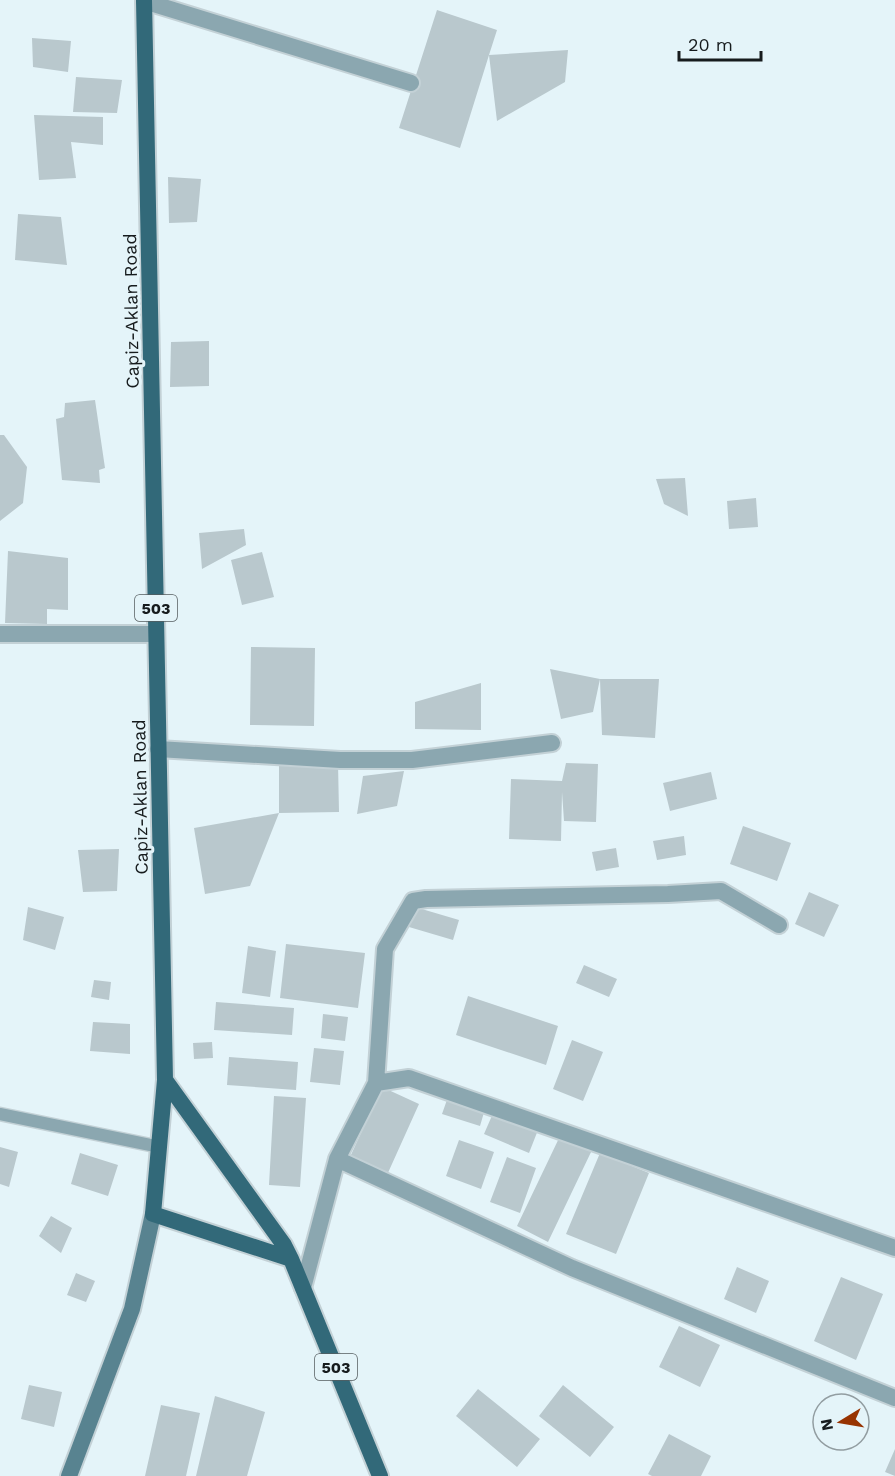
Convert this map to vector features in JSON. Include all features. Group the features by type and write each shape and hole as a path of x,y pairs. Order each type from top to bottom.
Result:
{"main road":[{"name":"Capiz-Aklan Road","path":"144,0 165,1080 153,1214"},
{"name":"503","path":"165,1080 284,1245 380,1476"},
{"path":"69,1476 132,1309 153,1214 291,1259"}],"street":[{"path":"144,0 411,82"},
{"path":"0,634 156,634"},
{"path":"158,749 340,760 412,760 552,743"},
{"path":"303,1288 337,1159 376,1083 385,949 413,901 721,891 779,926"},
{"path":"376,1083 409,1078 895,1248"},
{"path":"337,1159 572,1268 895,1398"}],"lane":[{"path":"0,1114 160,1148"}],"building":[{"path":"437,10 497,30 460,148 399,128"},
{"path":"32,38 71,41 68,72 33,67"},
{"path":"568,50 565,82 497,121 489,55"},
{"path":"76,77 122,80 117,113 73,112"},
{"path":"34,115 103,117 103,145 71,142 76,178 39,180"},
{"path":"168,177 201,179 197,222 169,223"},
{"path":"18,214 61,217 67,265 15,260"},
{"path":"209,341 209,386 170,387 171,342"},
{"path":"95,400 105,468 99,470 100,483 62,480 56,419 64,417 65,403"},
{"path":"0,435 4,435 27,467 23,503 0,521"},
{"path":"685,478 688,516 664,504 656,479"},
{"path":"756,498 758,527 729,529 727,501"},
{"path":"244,529 246,545 202,569 199,533"},
{"path":"8,551 68,558 68,610 47,609 47,624 5,623"},
{"path":"262,552 274,597 242,605 231,560"},
{"path":"251,647 315,648 314,726 250,725"},
{"path":"550,669 600,679 593,712 561,719"},
{"path":"600,679 659,679 655,738 602,735"},
{"path":"481,683 481,730 415,729 415,702"},
{"path":"279,763 338,763 339,812 279,813"},
{"path":"566,763 598,764 596,822 564,821 562,792 561,841 509,839 511,779 562,781"},
{"path":"404,771 397,806 357,814 363,776"},
{"path":"711,772 717,799 670,811 663,783"},
{"path":"279,813 250,886 205,894 194,828"},
{"path":"743,826 791,843 777,881 730,864"},
{"path":"684,836 686,855 657,860 653,841"},
{"path":"616,848 619,867 596,871 592,852"},
{"path":"119,849 117,891 83,892 78,850"},
{"path":"809,892 839,905 824,937 795,924"},
{"path":"28,907 64,917 55,950 23,940"},
{"path":"415,907 459,920 453,940 409,927"},
{"path":"286,944 365,953 358,1008 280,998"},
{"path":"248,946 276,951 270,997 242,993"},
{"path":"584,965 617,979 609,997 576,983"},
{"path":"94,980 111,982 109,1000 91,997"},
{"path":"468,996 558,1026 546,1065 456,1035"},
{"path":"216,1002 294,1008 292,1035 214,1030"},
{"path":"323,1014 348,1017 345,1041 321,1038"},
{"path":"93,1022 130,1024 130,1054 90,1051"},
{"path":"572,1040 603,1052 583,1101 553,1089"},
{"path":"212,1042 213,1058 194,1059 193,1043"},
{"path":"314,1048 344,1051 340,1085 310,1082"},
{"path":"229,1057 298,1062 296,1090 227,1085"},
{"path":"382,1087 419,1104 387,1175 350,1157"},
{"path":"274,1096 306,1098 300,1187 269,1185"},
{"path":"448,1097 485,1109 480,1126 442,1114"},
{"path":"494,1111 538,1130 529,1153 484,1134"},
{"path":"561,1134 592,1150 548,1242 517,1226"},
{"path":"459,1140 494,1152 481,1189 446,1176"},
{"path":"0,1147 18,1152 9,1187 0,1184"},
{"path":"80,1153 118,1165 108,1196 71,1184"},
{"path":"600,1153 649,1173 616,1254 566,1234"},
{"path":"507,1157 536,1168 520,1213 490,1202"},
{"path":"51,1216 72,1228 61,1253 39,1236"},
{"path":"737,1267 769,1281 756,1313 724,1299"},
{"path":"76,1273 95,1281 86,1302 67,1295"},
{"path":"841,1277 883,1294 856,1360 814,1341"},
{"path":"679,1326 720,1345 700,1387 659,1367"},
{"path":"29,1385 62,1392 54,1427 21,1419"},
{"path":"563,1385 614,1427 590,1457 539,1416"},
{"path":"478,1389 540,1439 517,1467 456,1416"},
{"path":"215,1396 265,1412 247,1476 196,1476"},
{"path":"161,1405 200,1413 186,1476 145,1476"},
{"path":"669,1434 711,1456 701,1476 652,1476 648,1474"},
{"path":"895,1449 895,1476 885,1472"}]}
